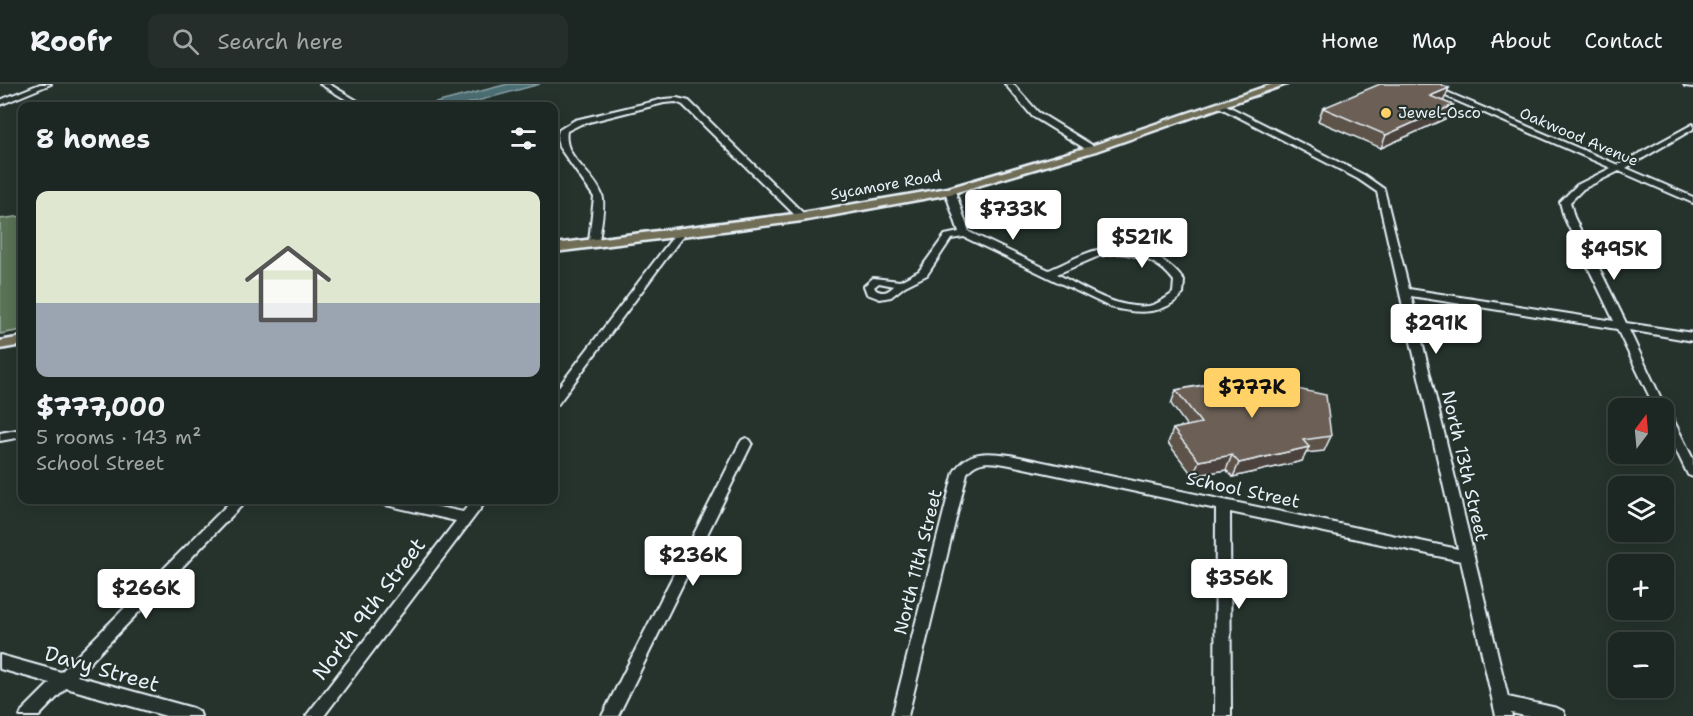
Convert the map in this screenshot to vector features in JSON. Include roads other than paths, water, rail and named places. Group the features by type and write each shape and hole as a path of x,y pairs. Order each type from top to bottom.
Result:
{"main road":[{"name":"Sycamore Road","path":"558,247 594,241 802,217 950,191 1092,149 1282,84"},
{"path":"0,345 18,342"}],"street":[{"path":"0,104 47,84"},
{"path":"324,84 355,102"},
{"path":"1009,84 1035,114 1092,149"},
{"name":"Oakwood Avenue","path":"1422,84 1693,200"},
{"path":"1688,84 1693,85"},
{"path":"594,241 599,197 566,152 561,142 561,135 567,127 578,123 668,100 686,103 802,217"},
{"name":"North 13th Street","path":"1221,106 1361,177 1381,191 1503,710"},
{"path":"1656,398 1569,217 1565,202 1580,187 1619,168 1693,126"},
{"path":"950,191 965,234"},
{"path":"558,396 682,231"},
{"path":"901,284 923,273 948,237 965,234 1103,301 1125,308 1160,306 1174,298 1180,290 1179,280 1168,266 1143,254 1125,250 1097,253 1049,274"},
{"path":"1406,292 1693,337"},
{"path":"0,437 18,433"},
{"path":"1674,433 1693,472"},
{"path":"610,716 746,443"},
{"name":"North 11th Street","path":"900,716 961,472 967,462 978,457 1010,460"},
{"name":"School Street","path":"1010,460 1468,556"},
{"path":"28,716 236,504"},
{"path":"404,504 465,518"},
{"name":"North 9th Street","path":"314,716 477,504"},
{"path":"1223,504 1223,716"},
{"name":"Davy Street","path":"0,662 193,716"},
{"path":"1503,710 1557,716"}],"water":[{"path":"508,84 540,84 474,102 439,102"}],"place":[{"name":"Jewel-Osco","path":"1386,113"}]}
